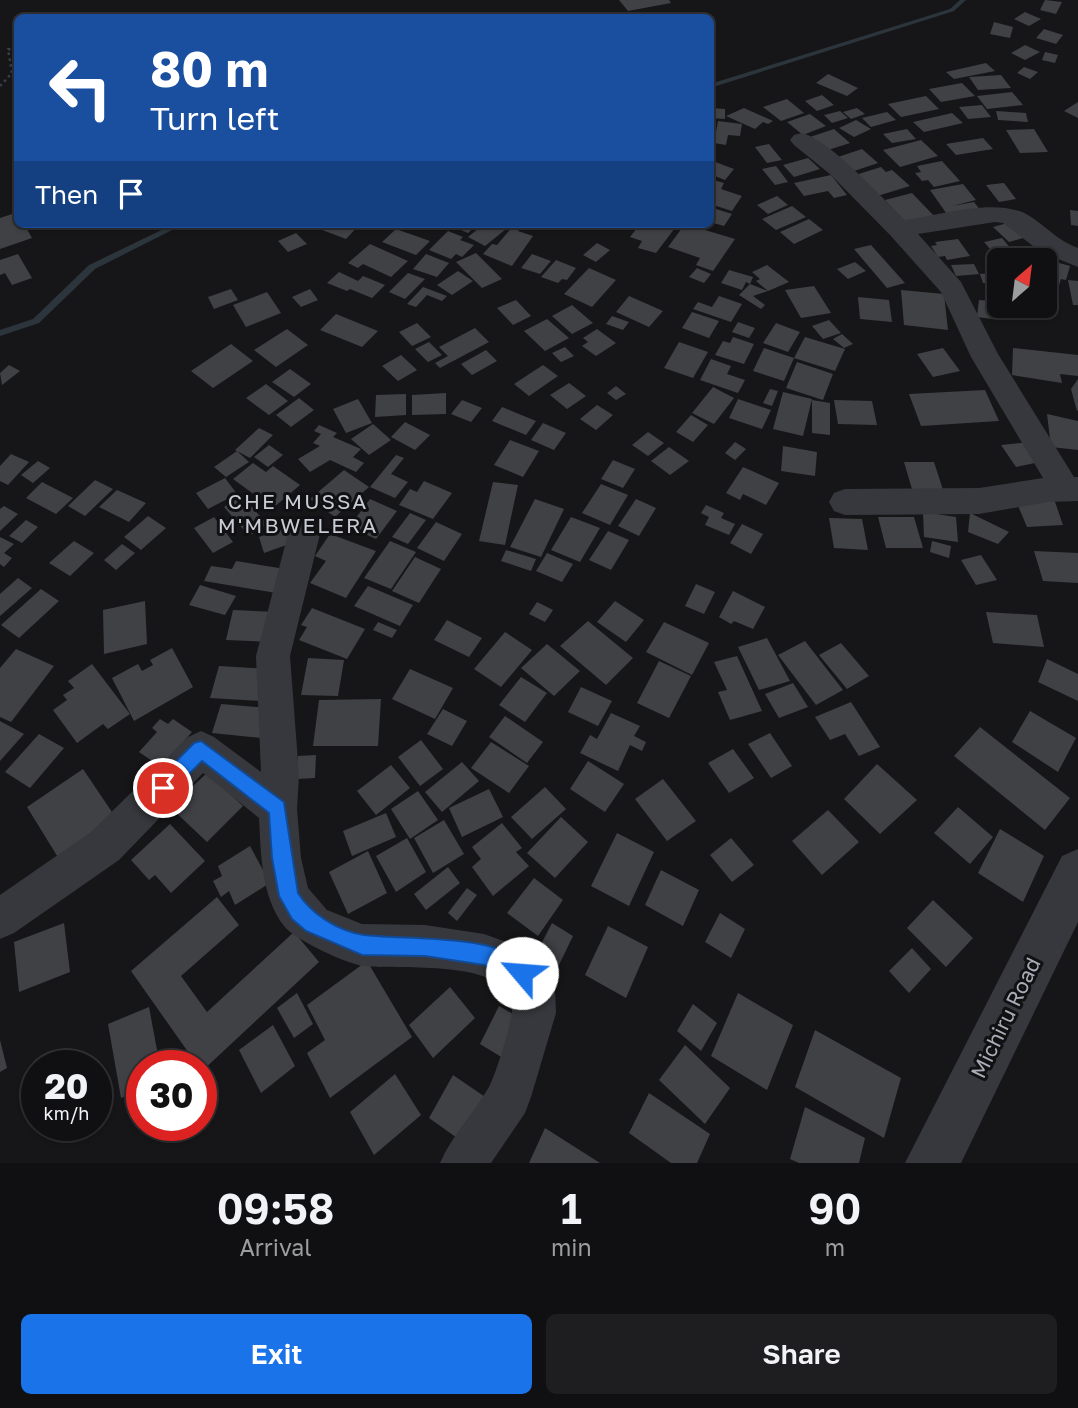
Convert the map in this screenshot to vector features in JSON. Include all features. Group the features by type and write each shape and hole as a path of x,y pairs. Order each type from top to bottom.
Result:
{"street":[{"path":"802,139 839,170 900,229 951,288 985,357 1072,489 979,501 845,502"},
{"path":"900,229 995,214 1010,216 1024,221 1049,246 1078,258"},
{"path":"305,530 274,656 281,858 289,896 299,912 313,925 362,945 425,946 484,955 509,964 529,980 534,990 534,1013 509,1097 463,1163"},
{"path":"0,919 105,846 201,749 278,809"},
{"name":"Michiru Road","path":"932,1163 1074,889"}],"path":[{"path":"0,86 12,73 8,49 14,50"}],"building":[{"path":"619,0 669,0 671,3 628,11"},
{"path":"1045,0 1062,2 1056,14 1040,10"},
{"path":"1025,12 1041,19 1029,26 1014,19"},
{"path":"994,22 1013,27 1010,38 990,34"},
{"path":"1044,29 1063,35 1056,44 1036,38"},
{"path":"1025,45 1040,52 1025,60 1011,53"},
{"path":"1045,52 1058,55 1055,63 1042,60"},
{"path":"986,63 995,71 954,79 946,72"},
{"path":"1024,67 1038,72 1030,79 1017,73"},
{"path":"828,74 858,88 847,96 816,83"},
{"path":"1001,75 1011,88 978,90 969,77"},
{"path":"962,83 975,96 941,102 929,89"},
{"path":"1012,92 1023,105 987,109 977,96"},
{"path":"822,95 834,105 817,111 805,101"},
{"path":"926,96 939,109 901,117 888,104"},
{"path":"787,99 804,113 781,121 763,107"},
{"path":"1078,102 1078,118 1064,111"},
{"path":"982,105 991,117 968,119 959,107"},
{"path":"714,108 725,109 725,119 714,118"},
{"path":"744,108 773,121 768,124 763,122 755,129 726,116"},
{"path":"857,108 865,114 851,119 843,112"},
{"path":"840,111 848,118 832,123 824,115"},
{"path":"996,111 1026,113 1028,122 998,120"},
{"path":"887,112 896,120 871,127 862,118"},
{"path":"952,113 963,123 924,132 913,122"},
{"path":"810,114 826,126 803,135 787,122"},
{"path":"856,120 871,129 854,137 839,128"},
{"path":"718,121 742,124 740,136 728,135 726,145 714,143"},
{"path":"834,129 850,143 822,152 807,138"},
{"path":"907,129 916,139 892,143 883,134"},
{"path":"1034,129 1048,152 1020,153 1006,130"},
{"path":"983,138 993,149 956,155 946,144"},
{"path":"921,140 938,156 900,167 883,150"},
{"path":"769,144 782,160 767,163 755,147"},
{"path":"862,149 878,163 851,172 835,158"},
{"path":"808,158 820,169 794,177 783,165"},
{"path":"942,161 960,181 934,187 928,180 922,181 915,173 921,172 917,166"},
{"path":"714,162 734,169 725,180 714,176"},
{"path":"776,166 788,182 775,185 762,169"},
{"path":"881,167 886,172 892,170 910,186 874,197 852,176"},
{"path":"831,175 847,195 834,198 828,191 804,196 794,183"},
{"path":"714,180 724,183 721,189 742,196 732,211 714,205"},
{"path":"1004,183 1016,199 999,202 986,185"},
{"path":"963,184 976,200 952,206 974,202 984,215 951,220 930,190"},
{"path":"912,193 936,218 908,225 885,200"},
{"path":"777,196 788,205 768,214 757,205"},
{"path":"792,206 806,217 776,230 762,219"},
{"path":"714,208 732,214 724,226 714,223"},
{"path":"1070,210 1078,211 1078,226 1071,225"},
{"path":"14,213 14,228 26,228 32,238 0,249 0,218"},
{"path":"809,219 823,230 794,244 780,232"},
{"path":"1011,222 1027,237 1009,242 993,227"},
{"path":"317,228 356,228 346,239"},
{"path":"456,228 474,228 468,233"},
{"path":"479,228 507,228 485,246 468,237"},
{"path":"511,228 518,228 520,229 518,231 533,236 512,266 483,254 492,244 497,245"},
{"path":"637,228 675,228 656,253 638,248 642,241 630,237"},
{"path":"682,228 698,228 735,239 713,271 696,265 700,258 668,247"},
{"path":"396,229 430,241 416,255 382,242"},
{"path":"448,231 463,237 460,240 474,245 462,257 456,254 451,259 429,250"},
{"path":"296,233 307,244 288,252 278,241"},
{"path":"1002,238 1010,248 989,248 984,242"},
{"path":"958,239 970,256 947,260 945,256 938,257 931,246 937,245 935,242"},
{"path":"597,243 610,250 596,262 583,255"},
{"path":"370,244 408,261 391,277 363,264 358,268 348,263"},
{"path":"871,245 905,283 887,288 854,249"},
{"path":"476,253 502,279 482,288 456,262"},
{"path":"18,254 32,278 12,285 5,273 0,275 0,260"},
{"path":"426,254 449,263 437,277 413,269"},
{"path":"532,254 551,261 540,274 521,268"},
{"path":"556,260 576,268 567,280 562,279 558,283 541,277"},
{"path":"855,262 866,271 848,279 837,269"},
{"path":"1057,262 1070,266 1066,280 1061,279 1057,292"},
{"path":"974,264 979,274 987,274 987,283 983,283 980,274 956,276 951,265"},
{"path":"767,265 789,282 768,291 756,281 760,279 752,272"},
{"path":"589,268 616,280 592,307 564,294"},
{"path":"697,268 711,274 704,283 689,277"},
{"path":"729,270 753,277 750,284 746,282 742,290 721,283"},
{"path":"458,271 473,281 452,295 437,285"},
{"path":"339,272 358,281 363,276 385,285 372,298 327,283"},
{"path":"408,273 425,279 405,299 389,292"},
{"path":"1068,280 1078,281 1078,305 1073,305"},
{"path":"750,284 768,291 753,296 765,305 761,309 739,295"},
{"path":"814,286 831,313 801,318 785,290"},
{"path":"423,287 447,296 442,301 427,295 416,307 407,304"},
{"path":"231,289 238,300 214,309 208,297"},
{"path":"310,289 318,300 301,307 292,297"},
{"path":"901,290 944,294 948,330 904,325"},
{"path":"267,292 281,313 246,327 233,305"},
{"path":"629,296 663,311 649,327 616,312"},
{"path":"719,296 742,304 731,322 693,309 698,302 712,307"},
{"path":"858,297 889,300 892,322 860,319"},
{"path":"516,300 531,316 513,325 497,308"},
{"path":"979,300 987,300 987,318 1000,320 977,317"},
{"path":"572,305 593,323 572,334 552,316"},
{"path":"692,312 719,321 709,338 682,328"},
{"path":"336,314 378,331 362,347 320,330"},
{"path":"612,316 629,322 623,330 606,324"},
{"path":"547,319 569,338 545,351 524,331"},
{"path":"829,320 841,333 823,339 812,326"},
{"path":"738,322 755,328 749,338 732,332"},
{"path":"417,323 431,337 412,346 399,332"},
{"path":"776,323 800,332 788,352 763,343"},
{"path":"475,328 489,342 440,368 435,363 448,356 439,347"},
{"path":"287,329 308,345 276,367 254,350"},
{"path":"597,329 616,343 596,356 582,346 588,342 583,338"},
{"path":"842,334 853,344 844,348 833,339"},
{"path":"733,337 754,344 744,364 715,355 723,341 730,343"},
{"path":"805,337 845,349 835,371 794,358"},
{"path":"429,342 442,355 428,362 415,349"},
{"path":"679,342 708,352 693,378 664,368"},
{"path":"231,344 253,361 213,388 191,371"},
{"path":"565,347 574,356 561,362 552,353"},
{"path":"764,348 794,358 784,381 753,371"},
{"path":"943,348 960,371 933,377 917,354"},
{"path":"1013,348 1078,355 1078,376 1060,374 1062,383 1012,375"},
{"path":"486,350 497,361 472,375 461,364"},
{"path":"401,355 417,370 398,381 382,366"},
{"path":"711,359 731,366 727,374 745,380 738,393 700,380"},
{"path":"797,362 833,374 823,400 786,388"},
{"path":"9,365 20,371 2,385 0,373"},
{"path":"543,365 558,376 529,396 514,384"},
{"path":"290,369 311,384 294,397 272,382"},
{"path":"1078,379 1078,410 1077,411 1071,389"},
{"path":"569,383 586,396 567,409 550,395"},
{"path":"266,384 288,401 269,415 246,398"},
{"path":"616,386 626,394 616,400 607,393"},
{"path":"713,387 734,398 714,424 692,413"},
{"path":"770,389 778,391 772,406 763,403"},
{"path":"985,390 999,421 921,426 909,394"},
{"path":"783,392 812,399 803,436 773,429"},
{"path":"446,393 446,414 412,415 412,395"},
{"path":"406,394 406,415 375,417 376,395"},
{"path":"299,398 314,410 291,427 276,415"},
{"path":"358,399 372,423 346,433 333,409"},
{"path":"738,399 771,410 762,429 729,418"},
{"path":"462,400 482,408 471,422 451,414"},
{"path":"812,400 830,403 830,435 812,433"},
{"path":"834,400 872,401 877,425 838,424"},
{"path":"597,405 613,415 596,430 580,419"},
{"path":"502,407 536,421 526,435 492,421"},
{"path":"1047,414 1078,421 1078,450 1051,447"},
{"path":"691,415 708,425 693,442 676,432"},
{"path":"405,422 430,435 415,450 391,437"},
{"path":"543,423 566,433 554,450 531,440"},
{"path":"373,424 391,440 369,455 351,439"},
{"path":"319,425 337,433 333,437 361,449 353,457 364,463 356,472 330,460 310,472 298,459 320,446 313,443 321,434 314,431"},
{"path":"259,428 273,435 250,458 235,450"},
{"path":"648,432 664,443 648,456 632,445"},
{"path":"510,440 539,451 523,477 494,465"},
{"path":"735,442 746,449 735,460 725,453"},
{"path":"1031,442 1044,461 1016,467 1001,445"},
{"path":"269,445 283,455 268,467 254,457"},
{"path":"783,446 817,452 815,476 781,471"},
{"path":"669,447 689,461 670,475 651,461"},
{"path":"237,451 249,462 226,477 214,467"},
{"path":"11,454 29,462 8,485 0,481 0,466"},
{"path":"396,455 404,458 391,474 408,482 395,498 370,487"},
{"path":"613,460 635,469 623,488 601,479"},
{"path":"38,461 50,468 33,483 21,475"},
{"path":"904,462 934,462 945,496 914,496"},
{"path":"253,463 266,472 273,466 300,485 273,508 233,479"},
{"path":"743,467 779,483 766,505 743,494 740,500 726,493"},
{"path":"344,470 369,487 335,517 310,499"},
{"path":"225,478 237,494 208,509 196,493"},
{"path":"95,480 113,489 85,516 68,506"},
{"path":"424,481 452,493 433,519 399,505 410,489 417,492"},
{"path":"42,482 73,498 56,514 26,498"},
{"path":"493,482 518,485 505,545 479,541"},
{"path":"601,484 628,495 610,525 582,513"},
{"path":"117,490 146,503 129,522 99,507"},
{"path":"242,496 267,524 249,536 224,507"},
{"path":"1053,496 1063,525 1027,527 1016,501"},
{"path":"370,499 397,511 376,539 349,527"},
{"path":"535,499 564,509 541,557 510,547"},
{"path":"636,499 656,508 639,536 618,526"},
{"path":"706,505 724,513 721,518 735,524 729,535 705,525 709,517 701,513"},
{"path":"4,506 18,514 0,531 0,509"},
{"path":"923,512 956,517 958,542 924,537"},
{"path":"410,513 426,520 408,544 392,537"},
{"path":"970,513 1009,532 998,544 968,532"},
{"path":"148,516 166,528 141,550 124,537"},
{"path":"214,517 233,542 213,553 194,528"},
{"path":"571,517 600,528 580,562 551,550"},
{"path":"878,517 914,517 923,548 886,548"},
{"path":"829,518 862,519 868,550 834,548"},
{"path":"26,520 38,527 22,543 9,536"},
{"path":"436,522 462,534 444,561 417,548"},
{"path":"742,524 763,534 751,554 730,543"},
{"path":"286,528 292,543 264,553 259,537"},
{"path":"608,531 629,540 611,570 589,560"},
{"path":"330,534 376,551 346,598 310,583 326,561 315,556"},
{"path":"0,537 14,544 4,553 12,558 4,567 0,564"},
{"path":"74,541 94,553 70,576 49,563"},
{"path":"390,541 416,552 391,589 364,578"},
{"path":"932,541 951,546 949,558 930,552"},
{"path":"122,544 135,553 116,570 104,560"},
{"path":"506,550 536,559 531,571 501,561"},
{"path":"1034,551 1078,553 1078,583 1043,581"},
{"path":"547,553 573,564 562,582 536,571"},
{"path":"981,555 997,580 976,585 961,560"},
{"path":"415,557 441,569 419,603 392,591"},
{"path":"236,561 285,569 276,593 204,581 211,566 232,569"},
{"path":"18,578 32,588 0,616 0,594"},
{"path":"696,584 715,592 704,614 685,606"},
{"path":"200,585 236,596 225,615 189,605"},
{"path":"368,586 413,605 400,626 354,606"},
{"path":"41,589 59,601 19,638 1,625"},
{"path":"733,591 765,607 753,629 734,621 731,624 719,617"},
{"path":"145,601 147,644 104,654 103,610"},
{"path":"615,601 644,620 626,642 597,622"},
{"path":"537,602 553,610 545,622 529,614"},
{"path":"312,608 365,629 347,659 299,640 307,627 301,625"},
{"path":"233,610 277,612 270,642 226,640"},
{"path":"986,612 1037,615 1044,647 993,643"},
{"path":"447,620 482,638 469,657 434,640"},
{"path":"588,621 633,658 606,685 560,646"},
{"path":"378,622 397,630 392,638 373,630"},
{"path":"664,622 709,643 692,675 646,652"},
{"path":"505,632 532,650 501,687 474,669"},
{"path":"767,638 790,681 759,690 738,647"},
{"path":"805,641 843,690 816,705 778,655"},
{"path":"841,643 869,676 847,689 819,655"},
{"path":"547,644 580,671 554,696 521,668"},
{"path":"172,648 193,687 134,721 112,678 138,664 142,671 153,665 150,660"},
{"path":"16,649 54,666 11,722 0,717 0,668"},
{"path":"737,656 762,711 730,720 718,692 727,690 714,662"},
{"path":"308,658 344,660 338,696 301,695"},
{"path":"1047,659 1078,674 1078,701 1038,682"},
{"path":"659,661 691,676 669,718 637,703"},
{"path":"92,664 130,714 108,729 103,724 77,743 53,710 67,700 63,695 74,688 68,681"},
{"path":"219,666 269,669 261,701 210,698"},
{"path":"410,669 453,688 435,719 392,699"},
{"path":"521,677 547,693 525,722 499,705"},
{"path":"793,683 808,707 779,718 765,694"},
{"path":"581,687 612,701 598,726 568,712"},
{"path":"381,699 378,746 313,746 319,700"},
{"path":"851,702 880,747 859,756 845,734 830,740 815,717"},
{"path":"221,704 269,708 261,738 212,733"},
{"path":"443,709 467,721 452,746 427,734"},
{"path":"1030,711 1076,738 1058,772 1012,742"},
{"path":"611,713 640,726 634,736 646,742 642,751 630,745 618,771 580,753 590,735 597,739"},
{"path":"505,716 543,742 527,763 489,737"},
{"path":"160,719 168,724 173,719 192,732 161,767 139,752 157,732 152,728"},
{"path":"0,721 24,734 0,761"},
{"path":"980,727 1070,798 1045,830 954,756"},
{"path":"770,733 792,766 771,778 748,744"},
{"path":"39,734 64,748 30,788 5,772"},
{"path":"421,740 443,769 420,786 398,757"},
{"path":"491,742 529,766 509,793 471,768"},
{"path":"733,749 754,778 729,793 708,763"},
{"path":"316,755 315,778 297,779 298,756"},
{"path":"588,761 624,784 605,812 570,789"},
{"path":"462,762 479,781 442,812 425,792"},
{"path":"148,763 167,776 154,792 135,778"},
{"path":"877,764 917,800 880,834 844,799"},
{"path":"391,765 410,788 376,815 357,791"},
{"path":"83,769 116,818 59,859 27,807"},
{"path":"207,773 243,806 207,842 170,807"},
{"path":"663,779 696,821 667,841 635,799"},
{"path":"545,787 566,809 532,839 511,817"},
{"path":"489,789 503,817 462,837 449,808"},
{"path":"418,791 438,820 410,839 391,809"},
{"path":"958,807 993,837 970,864 934,833"},
{"path":"828,810 859,842 822,875 792,841"},
{"path":"386,813 396,837 352,856 343,831"},
{"path":"561,817 588,842 555,878 527,853"},
{"path":"444,820 464,854 433,873 414,838"},
{"path":"502,823 522,848 516,852 529,866 493,896 472,867 481,859 472,847"},
{"path":"170,824 205,861 171,893 155,875 149,880 131,860"},
{"path":"1000,829 1044,856 1023,902 978,873"},
{"path":"617,833 654,852 629,906 591,886"},
{"path":"407,838 426,872 396,892 376,856"},
{"path":"731,838 754,865 732,882 710,855"},
{"path":"250,846 270,883 235,905 229,891 221,897 213,881 222,876 218,866"},
{"path":"368,851 387,893 348,914 329,872"},
{"path":"448,867 460,883 426,910 414,894"},
{"path":"661,870 699,890 683,926 645,905"},
{"path":"534,878 563,900 538,936 507,913"},
{"path":"467,888 477,895 457,921 448,913"},
{"path":"217,897 239,925 181,976 207,1012 294,932 319,962 217,1057 217,1050 187,1050 131,971"},
{"path":"933,900 973,938 946,967 907,928"},
{"path":"720,913 745,929 731,958 705,942"},
{"path":"64,923 70,972 19,992 14,942"},
{"path":"552,923 573,936 558,967 536,954"},
{"path":"608,926 648,947 626,998 585,975"},
{"path":"912,948 931,969 909,993 889,971"},
{"path":"367,961 412,1037 330,1098 307,1053 325,1040 307,1005"},
{"path":"450,987 475,1018 433,1058 409,1025"},
{"path":"297,993 313,1024 294,1038 277,1008"},
{"path":"738,993 793,1025 767,1090 711,1056"},
{"path":"693,1004 717,1023 701,1051 677,1031"},
{"path":"499,1006 522,1019 503,1058 480,1044"},
{"path":"149,1007 157,1050 126,1050 126,1096 121,1098 108,1024"},
{"path":"273,1025 295,1066 261,1093 239,1050"},
{"path":"815,1030 901,1078 884,1138 795,1087"},
{"path":"0,1040 7,1068 0,1072"},
{"path":"685,1045 730,1088 705,1124 659,1080"},
{"path":"395,1074 421,1115 374,1155 350,1112"},
{"path":"453,1075 491,1101 467,1145 429,1118"},
{"path":"649,1093 710,1134 697,1163 671,1163 629,1133"},
{"path":"805,1107 865,1138 859,1163 799,1163 790,1159"},
{"path":"545,1128 600,1163 529,1163"}],"waterway":[{"path":"714,85 952,10 963,0"},
{"path":"0,333 36,321 92,267 172,228"}],"district":[{"name":"CHE MUSSA M'MBWELERA","path":"298,514"}],"route":[{"path":"163,788 201,749 278,809 281,858 289,896 299,912 313,925 362,945 425,946 484,955 509,964 522,973"}]}
